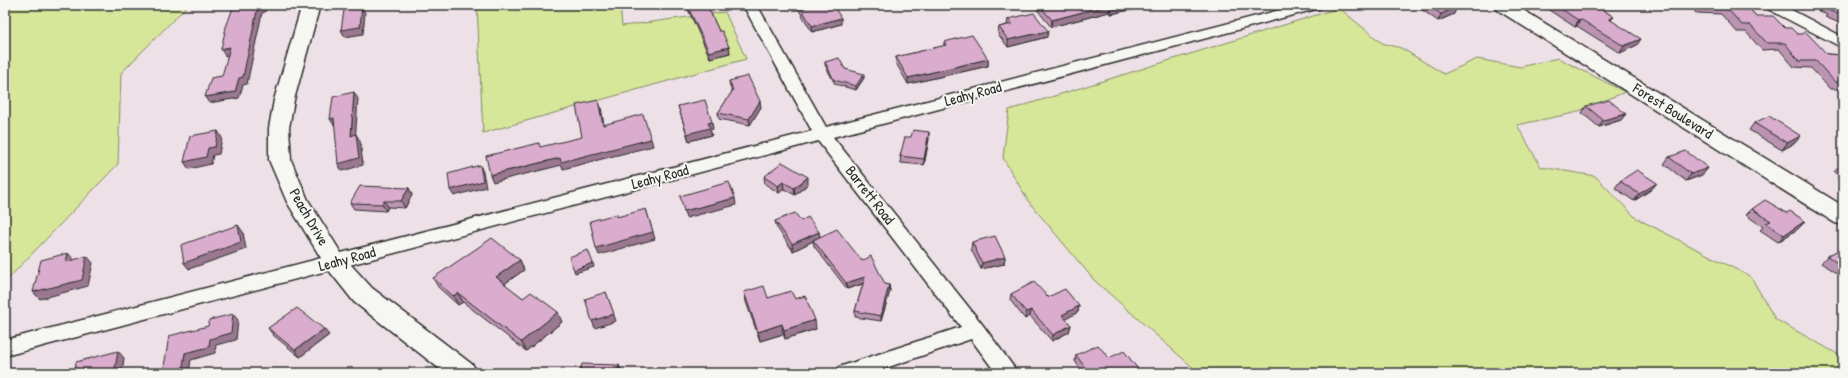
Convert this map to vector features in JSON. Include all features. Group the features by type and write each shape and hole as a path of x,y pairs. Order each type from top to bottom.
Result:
{"main road":[{"name":"Peach Drive","path":"311,5 284,100 279,128 280,160 298,202 335,262 363,295 464,373"},
{"name":"Forest Boulevard","path":"1502,5 1843,217"}],"street":[{"name":"Barrett Road","path":"750,5 822,134 1008,373"},
{"name":"Leahy Road","path":"5,348 1315,5"},
{"path":"1771,5 1843,43"},
{"path":"846,373 975,330"}],"green space":[{"path":"5,5 188,5 121,73 118,164 5,282"},
{"path":"477,5 620,5 622,26 725,12 746,59 483,133"},
{"path":"1339,8 1382,43 1401,48 1444,74 1477,59 1520,67 1558,58 1625,92 1574,113 1517,125 1541,167 1595,176 1636,218 1751,277 1775,319 1843,357 1843,373 1199,373 1094,280 1029,202 1003,158 1009,110"}],"building":[{"path":"234,5 262,5 258,6 243,77 239,78 235,92 205,97 211,78 222,76 230,47 221,49 226,27"},
{"path":"687,5 707,5 719,31 722,31 729,47 709,52"},
{"path":"799,5 833,5 841,18 812,26"},
{"path":"1039,5 1110,5 1052,20"},
{"path":"1110,5 1123,5 1112,8"},
{"path":"1428,5 1454,5 1457,7 1441,14"},
{"path":"1555,5 1595,5 1614,17 1609,19 1641,39 1624,46"},
{"path":"1700,5 1746,5 1756,16 1773,16 1785,28 1791,28 1797,34 1802,34 1805,31 1827,54 1843,55 1843,82 1835,82 1816,61 1799,61 1785,43 1767,43 1750,25 1742,25 1726,7"},
{"path":"1825,5 1843,5 1843,16 1830,11 1832,8"},
{"path":"362,7 360,27 341,30 344,10"},
{"path":"1034,13 1048,31 1008,40 999,27 1012,24 1008,19"},
{"path":"972,35 988,59 908,78 896,57 946,45 944,42"},
{"path":"839,58 845,69 864,74 856,86 834,80 825,62"},
{"path":"748,76 760,101 749,119 718,113 733,90 729,81"},
{"path":"354,92 351,136 356,134 359,158 338,164 334,118 330,119 333,97"},
{"path":"598,100 603,125 643,114 651,139 561,162 560,158 490,175 486,156 539,143 540,147 582,137 576,105"},
{"path":"705,100 712,122 708,123 710,128 687,134 678,106"},
{"path":"1609,100 1626,114 1603,120 1586,106"},
{"path":"1769,116 1801,136 1787,143 1754,123"},
{"path":"913,130 929,132 924,159 900,156 905,137 911,137"},
{"path":"218,131 215,147 208,148 206,157 184,162 190,136"},
{"path":"1686,151 1708,168 1691,174 1669,157"},
{"path":"782,162 808,177 794,188 783,182 778,186 764,177"},
{"path":"480,165 483,181 450,190 448,174"},
{"path":"1637,170 1657,183 1639,194 1620,181"},
{"path":"729,182 735,198 684,211 680,196"},
{"path":"360,186 409,188 401,201 384,201 382,204 350,203"},
{"path":"1765,200 1787,213 1790,211 1805,221 1784,235 1766,223 1771,221 1752,209"},
{"path":"646,209 653,232 596,248 590,221 617,214 617,217"},
{"path":"795,213 801,221 808,217 819,232 792,244 775,221"},
{"path":"238,225 241,242 184,263 181,245"},
{"path":"837,229 862,261 871,256 885,284 889,285 881,316 855,311 865,277 846,283 813,240"},
{"path":"995,236 1005,257 982,263 972,242"},
{"path":"492,238 520,260 496,277 523,298 531,292 558,312 521,342 458,293 453,296 433,278"},
{"path":"1842,248 1843,249 1843,267 1827,256"},
{"path":"588,250 593,263 574,270 569,257"},
{"path":"68,253 66,262 87,256 82,280 33,292 41,260"},
{"path":"1034,282 1048,297 1065,289 1079,306 1062,315 1071,325 1053,335 1031,310 1026,312 1011,294"},
{"path":"764,286 768,298 791,291 795,299 805,296 815,320 784,330 782,324 758,332 744,292"},
{"path":"606,292 614,314 592,321 585,299"},
{"path":"297,308 324,329 295,350 268,328"},
{"path":"233,314 231,333 210,339 209,347 185,353 182,373 163,373 169,336 208,326 209,320"},
{"path":"1098,345 1109,358 1124,351 1141,373 1089,373 1076,355"},
{"path":"118,351 115,369 102,373 74,373 76,362"},
{"path":"582,364 619,365 617,373 579,373"}]}
